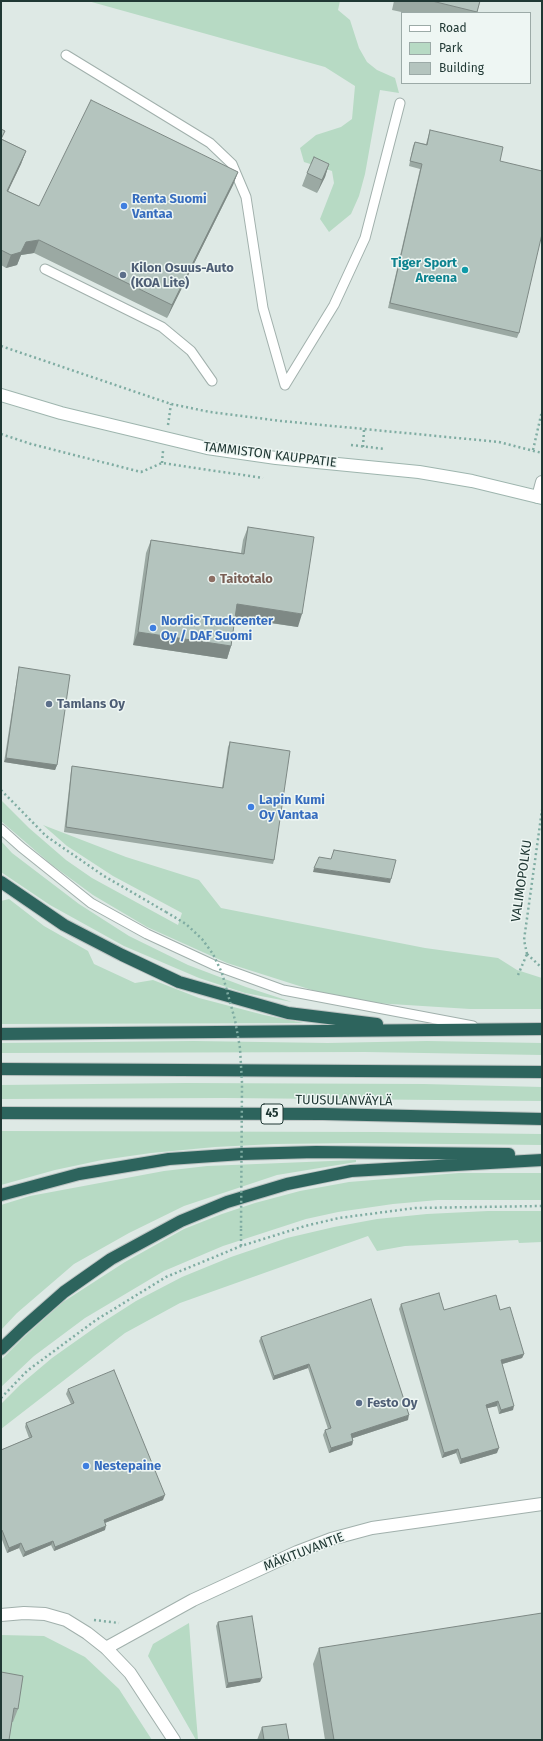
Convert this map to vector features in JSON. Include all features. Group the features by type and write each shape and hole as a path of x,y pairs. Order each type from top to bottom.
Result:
{"highway":[{"path":"1,882 64,925 179,982 288,1013 424,1030"},
{"path":"1,1034 542,1029"},
{"path":"1,1069 542,1072"},
{"name":"TUUSULANVÄYLÄ","path":"1,1113 323,1114 542,1119"},
{"path":"1,1196 79,1174 169,1159 316,1152 542,1155"},
{"path":"1,1349 64,1292 111,1259 181,1221 227,1202 287,1184 351,1171 542,1160"}],"street":[{"name":"TAMMISTON KAUPPATIE","path":"1,395 61,413 206,448 276,458 419,472 472,481 540,498"},
{"path":"540,498 542,482"},
{"name":"MÄKITUVANTIE","path":"106,1648 193,1600 297,1552 331,1539 372,1528 542,1504"},
{"path":"1,1615 24,1613 45,1614 66,1620 87,1633 106,1648 130,1674 174,1740"}],"lane":[{"path":"66,55 210,144 232,164 246,197 263,308 285,385 334,305 365,238 400,103"},
{"path":"45,269 162,327 191,351 212,381"},
{"path":"1,829 20,847 91,903 147,934 214,965 283,990 490,1029"}],"path":[{"path":"1,346 171,404 210,412 364,430 499,442 542,453"},
{"path":"533,450 542,411"},
{"path":"363,447 364,430"},
{"path":"1,434 38,446 141,472 162,463 263,478"},
{"path":"351,446 385,449"},
{"path":"1,790 46,836 104,876 186,924 202,939 213,954 222,973 235,1020 240,1048 242,1083 241,1246"},
{"name":"VALIMOPOLKU","path":"527,954 524,940 542,810"},
{"path":"518,975 527,954 542,968"},
{"path":"1,1398 27,1371 96,1320 166,1277 241,1246 305,1226 338,1218 415,1208 542,1206"}],"green space":[{"path":"88,1 340,1 338,10 350,20 359,48 367,62 377,70 395,78 399,93 380,90 365,174 359,196 351,214 329,232 320,219 334,183 332,171 304,162 300,148 316,135 341,127 352,119 355,86 325,67"},
{"path":"1,800 29,828 66,860 92,878 178,925 182,913 113,876 67,846 43,825 126,857 199,880 221,908 425,948 498,958 517,970 542,978 542,1009 470,1009 375,1003 315,991 227,963 147,927 93,895 52,865 1,821"},
{"path":"1,841 12,853 79,904 129,936 188,965 246,987 292,1002 245,993 199,978 124,946 50,905 1,872"},
{"path":"9,899 44,926 88,951 94,964 135,983 153,980 199,998 264,1015 304,1023 1,1024 1,901"},
{"path":"194,1041 328,1043 427,1041 542,1043 542,1055 365,1052 1,1053 1,1043"},
{"path":"186,1083 424,1084 542,1087 542,1101 225,1098 1,1099 1,1085"},
{"path":"1,1131 542,1134 542,1145 354,1143 274,1144 215,1147 151,1153 102,1160 55,1170 1,1185"},
{"path":"356,1160 356,1162 277,1175 184,1206 129,1233 74,1264 17,1313 1,1330 1,1205 30,1196 164,1171 207,1166"},
{"path":"459,1173 542,1173 542,1200 438,1200 393,1204 338,1212 306,1219 223,1246 164,1271 85,1318 34,1356 1,1387 1,1360 63,1302 125,1262 184,1229 255,1203 300,1191 349,1182"},
{"path":"488,1211 542,1211 542,1242 519,1243 518,1240 405,1246 377,1251 368,1236 180,1303 125,1333 1,1429 1,1404 20,1385 52,1358 136,1301 182,1277 231,1257 287,1238 334,1227 377,1219 427,1214"},
{"path":"189,1623 198,1740 196,1740 148,1656 153,1644"},
{"path":"1,1635 44,1636 85,1657 119,1689 152,1740 1,1740"}],"building":[{"path":"432,1 480,1 477,12"},
{"path":"91,100 238,172 172,305 39,240 26,242 21,252 11,255 1,250 1,139 26,151 7,191 39,206"},
{"path":"1,129 5,131 1,139"},
{"name":"Tiger Sport Areena","path":"430,130 503,147 500,161 542,171 542,234 519,333 390,303 422,164 410,161 415,142 427,145"},
{"path":"314,157 329,164 322,180 307,173"},
{"path":"248,527 314,537 302,614 237,604 231,646 138,632 151,540 244,554"},
{"path":"19,667 70,675 57,765 6,758"},
{"path":"230,742 290,751 274,860 66,827 72,766 223,788"},
{"path":"334,850 396,860 391,879 314,868 319,857 331,859"},
{"path":"439,1293 444,1310 496,1295 500,1310 510,1307 524,1354 501,1360 514,1406 501,1410 498,1401 486,1405 499,1448 461,1459 458,1449 444,1453 401,1304"},
{"path":"371,1299 409,1415 351,1434 353,1441 331,1448 325,1430 331,1428 309,1364 274,1376 261,1337"},
{"path":"114,1370 165,1495 104,1520 106,1526 55,1547 53,1541 25,1552 21,1543 9,1548 1,1530 1,1450 32,1437 26,1423 74,1403 68,1389"},
{"path":"542,1613 542,1740 334,1740 319,1648"},
{"path":"252,1616 262,1678 228,1683 218,1622"},
{"path":"1,1672 23,1676 18,1709 14,1708 9,1740 1,1740"},
{"path":"286,1724 289,1740 264,1740 262,1727"}],"place":[{"name":"Renta Suomi Vantaa","path":"124,206"},
{"name":"Tiger Sport Areena","path":"465,270"},
{"name":"Kilon Osuus-Auto (KOA Lite)","path":"123,275"},
{"name":"Taitotalo","path":"212,579"},
{"name":"Nordic Truckcenter Oy / DAF Suomi","path":"153,628"},
{"name":"Tamlans Oy","path":"49,704"},
{"name":"Lapin Kumi Oy Vantaa","path":"251,807"},
{"name":"Festo Oy","path":"359,1403"},
{"name":"Nestepaine","path":"86,1466"}]}
